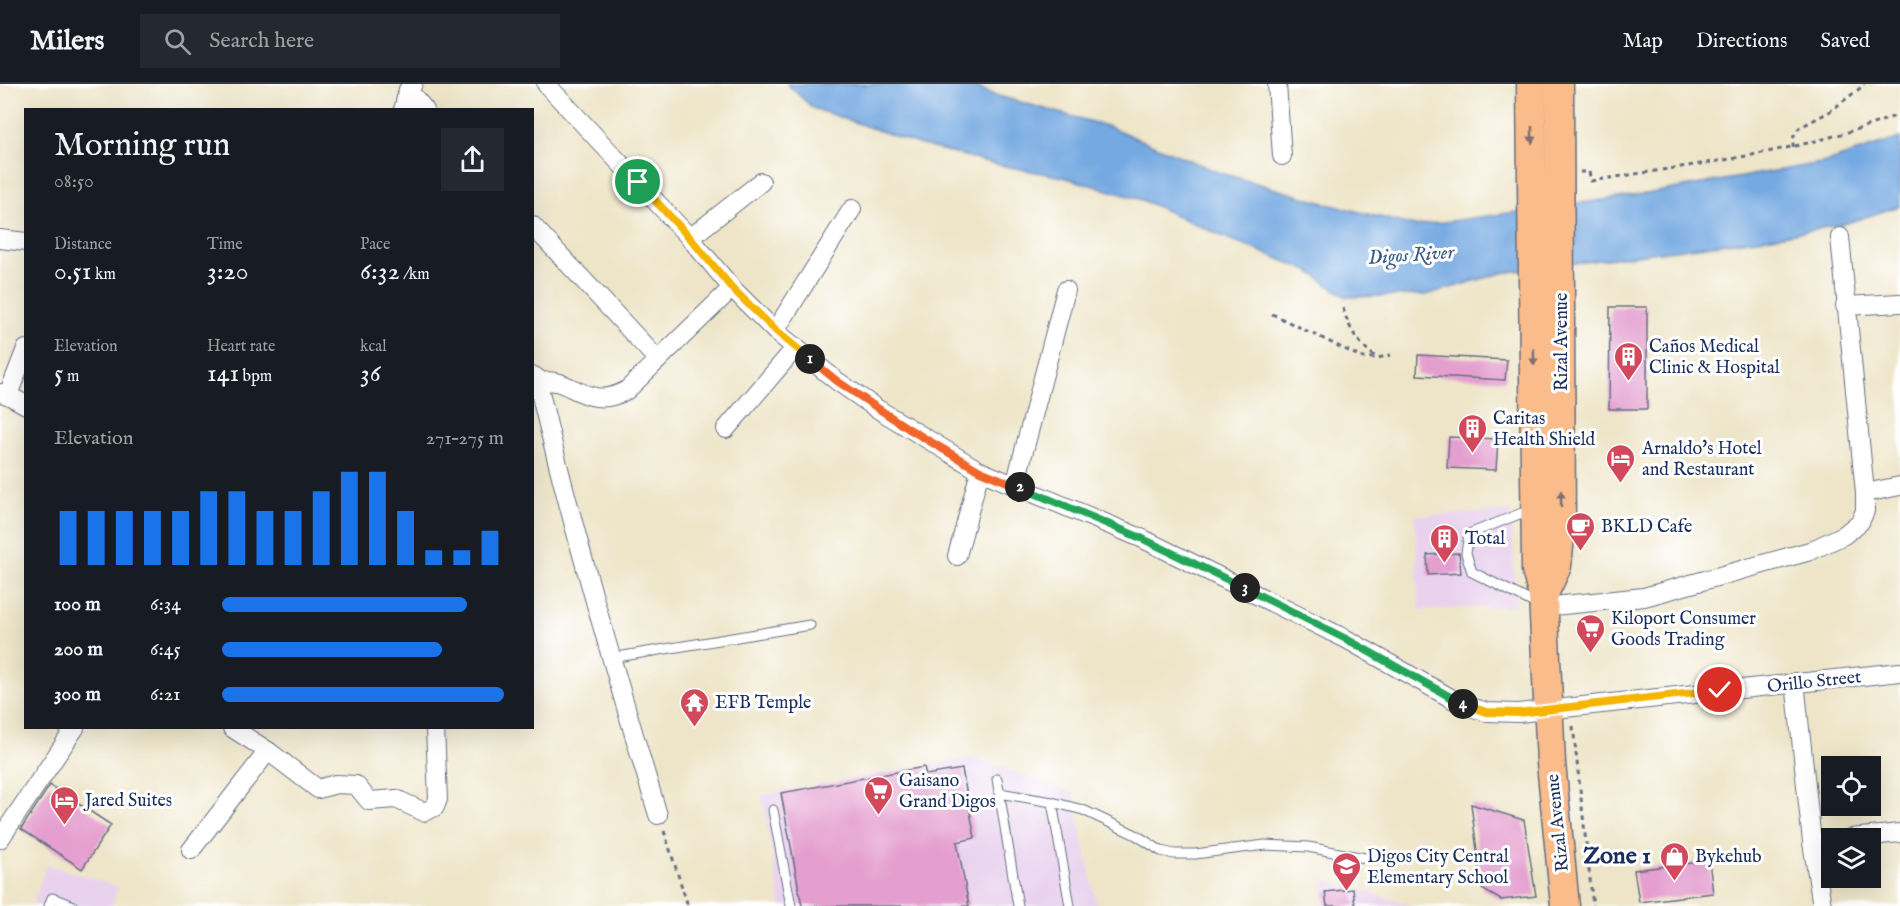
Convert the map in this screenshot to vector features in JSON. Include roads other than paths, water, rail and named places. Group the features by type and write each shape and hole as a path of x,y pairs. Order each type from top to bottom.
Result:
{"main road":[{"name":"Rizal Avenue","path":"1531,84 1546,186"},
{"name":"Rizal Avenue","path":"1543,602 1560,555 1546,235 1546,186 1559,84"},
{"name":"Rizal Avenue","path":"1547,298 1536,570 1560,708 1551,763 1565,906"}],"street":[{"name":"Orillo Street","path":"546,84 690,238 732,288 776,331 837,381 876,408 980,471 1141,538 1200,566 1348,640 1463,705 1486,712 1504,713 1900,672"},
{"path":"1277,84 1282,156"},
{"path":"404,108 410,87"},
{"path":"410,87 424,108"},
{"path":"690,238 761,182"},
{"path":"776,331 852,209"},
{"path":"534,227 658,360"},
{"path":"1543,602 1644,597 1810,550 1844,535 1860,522 1865,511 1865,493 1840,237"},
{"path":"0,239 24,242"},
{"path":"658,815 611,658 560,474 537,378 553,381 586,395 597,397 614,396 627,390 732,288"},
{"path":"1015,485 1066,290"},
{"path":"1845,306 1900,303"},
{"path":"726,429 796,347"},
{"path":"24,353 4,394 24,404"},
{"path":"957,556 980,471"},
{"path":"1865,493 1900,486"},
{"path":"1794,682 1812,843 1822,906"},
{"path":"0,839 74,729"},
{"path":"234,729 268,751 318,789 336,784 356,785 369,801 396,799 424,812 435,807 438,799 435,729"},
{"path":"191,850 268,751"},
{"path":"1881,835 1900,833"},
{"path":"1812,843 1821,842"}],"lane":[{"path":"1537,507 1469,534 1466,553 1472,572 1543,602"},
{"path":"611,658 810,625"},
{"path":"997,779 1018,906"},
{"path":"999,793 1052,801 1083,810 1136,835 1161,851 1174,854 1195,854 1265,845 1308,847 1365,858"},
{"path":"1052,801 1070,906"},
{"path":"773,810 791,906"},
{"path":"49,906 52,898 73,906"}],"water":[{"name":"Digos River","path":"787,84 969,84 995,95 1110,127 1218,172 1415,226 1639,195 1826,162 1900,138 1900,206 1844,224 1772,237 1502,273 1426,295 1346,297 1309,271 1224,237 1142,200 1063,177 999,165 918,144 813,108"}],"place":[{"name":"Caños Medical Clinic & Hospital","path":"1628,382"},
{"name":"Caritas Health Shield","path":"1472,454"},
{"name":"Arnaldo's Hotel and Restaurant","path":"1621,484"},
{"name":"BKLD Cafe","path":"1580,552"},
{"name":"Total","path":"1444,564"},
{"name":"Kiloport Consumer Goods Trading","path":"1590,654"},
{"name":"EFB Temple","path":"694,728"},
{"name":"Gaisano Grand Digos","path":"878,816"},
{"name":"Jared Suites","path":"64,826"},
{"name":"Bykehub","path":"1674,882"},
{"name":"Digos City Central Elementary School","path":"1346,892"}],"district":[{"name":"Zone 1","path":"1617,855"}]}
